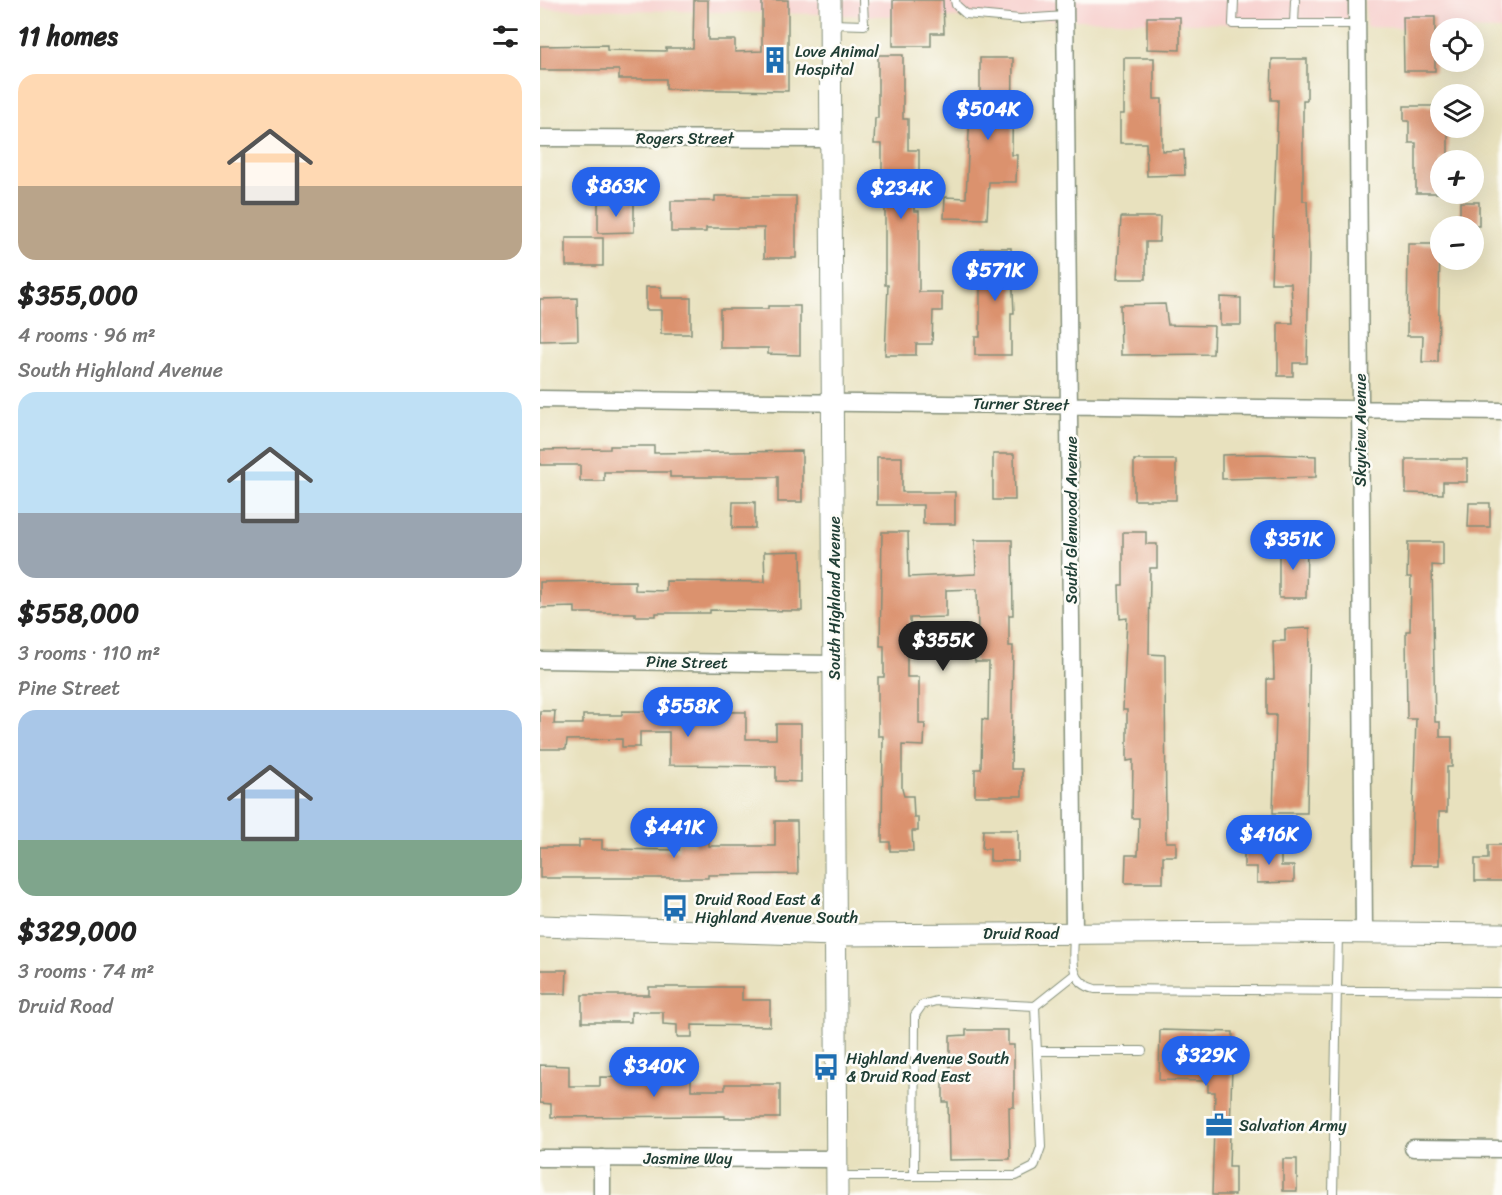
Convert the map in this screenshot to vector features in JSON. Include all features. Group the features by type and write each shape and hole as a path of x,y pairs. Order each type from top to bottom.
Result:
{"street":[{"name":"South Highland Avenue","path":"830,0 837,1177"},
{"name":"Skyview Avenue","path":"1356,0 1364,932"},
{"name":"South Glenwood Avenue","path":"1065,8 1071,405 1074,933"},
{"name":"Rogers Street","path":"540,138 831,139"},
{"name":"Turner Street","path":"540,399 1502,411"},
{"name":"Pine Street","path":"540,660 834,664"},
{"name":"Druid Road","path":"540,926 836,935 1338,932 1502,934"},
{"path":"1413,1148 1502,1149"},
{"name":"Jasmine Way","path":"540,1158 602,1158 837,1177"},
{"path":"602,1158 602,1195"}],"lane":[{"path":"830,24 864,25 863,0"},
{"path":"955,0 956,5 966,14 1020,19 1065,8"},
{"path":"1234,0 1233,24 1357,24"},
{"path":"1294,24 1295,0"},
{"path":"1333,1195 1338,932"},
{"path":"1074,933 1074,975 1083,986 1095,989 1502,992"},
{"path":"914,1176 914,1021 922,1005 936,1001 1035,1006 1074,975"},
{"path":"837,1177 1016,1176 1034,1167 1041,1147 1035,1006"},
{"path":"1037,1050 1142,1051"}],"shaded area":[{"path":"540,0 821,0 821,14 540,8"},
{"path":"839,0 1057,0 1057,20 839,15"},
{"path":"1074,0 1348,0 1348,27 1075,20"},
{"path":"1365,0 1502,0 1502,30 1484,30 1484,18 1430,18 1430,28 1366,27"}],"building":[{"path":"694,0 708,0 708,40 735,40 735,52 762,51 762,0 788,0 788,91 666,89 666,79 619,79 619,70 540,70 540,46 607,45 607,50 666,51 666,48 693,48"},
{"path":"893,0 943,0 944,33 931,33 931,46 893,46"},
{"path":"1147,17 1180,17 1180,50 1147,49"},
{"path":"1403,17 1435,17 1430,18 1430,71 1404,71"},
{"path":"878,55 903,55 903,119 908,119 908,150 919,150 919,176 914,176 914,211 919,211 919,292 942,292 942,311 933,311 932,344 916,344 916,355 885,355 888,285 885,285 885,189 882,189 882,144 874,144 875,118 878,118"},
{"path":"980,58 1013,58 1012,155 1017,155 1016,182 989,182 987,219 944,218 945,197 966,198 970,111 980,111"},
{"path":"1124,58 1154,58 1154,99 1162,99 1162,151 1184,150 1185,175 1147,176 1146,143 1120,143 1120,114 1124,114"},
{"path":"1272,59 1307,59 1307,100 1303,100 1303,201 1307,201 1309,256 1307,363 1293,363 1293,376 1278,376 1278,323 1293,323 1291,283 1271,283 1278,100 1271,100"},
{"path":"1404,106 1430,106 1430,138 1448,138 1448,150 1430,150 1430,193 1416,193 1416,143 1409,143 1409,121 1404,121"},
{"path":"715,196 796,196 796,258 764,258 764,228 706,228 706,232 671,232 671,201 715,201"},
{"path":"634,202 634,232 598,233 598,203"},
{"path":"1460,204 1479,204 1479,216 1460,216"},
{"path":"1121,217 1160,217 1159,242 1146,242 1146,279 1117,279"},
{"path":"566,238 603,238 603,266 566,266"},
{"path":"1408,244 1430,244 1430,270 1440,270 1438,362 1422,362 1423,336 1407,336"},
{"path":"980,248 1011,248 1014,313 1011,313 1011,355 975,355 975,337 980,337"},
{"path":"646,287 661,287 661,298 691,298 691,334 661,334 661,310 646,310"},
{"path":"1220,297 1241,298 1241,325 1220,325"},
{"path":"577,298 578,340 540,341 540,299"},
{"path":"1165,304 1168,325 1214,326 1213,354 1121,355 1120,305"},
{"path":"768,306 800,306 800,355 768,354 768,348 720,348 720,309 768,309"},
{"path":"610,446 654,446 654,453 802,451 802,502 778,502 778,477 670,477 670,472 604,472 604,481 580,481 580,465 540,465 540,450 610,449"},
{"path":"993,454 1014,454 1015,500 993,500"},
{"path":"1222,455 1316,456 1316,477 1222,479"},
{"path":"877,457 902,457 902,492 955,492 955,524 923,524 923,505 877,505"},
{"path":"1406,459 1467,459 1467,482 1443,482 1443,494 1406,493"},
{"path":"1134,460 1176,460 1176,500 1134,500"},
{"path":"733,502 755,502 755,528 732,528"},
{"path":"1469,503 1490,503 1490,527 1468,527"},
{"path":"882,532 908,532 909,577 976,574 975,540 1012,540 1013,615 1009,615 1009,646 1013,646 1011,769 1022,769 1022,796 975,796 975,769 981,769 982,719 988,720 989,662 975,662 973,650 973,632 978,632 977,589 946,590 946,617 910,618 910,637 907,637 907,677 919,677 919,724 925,724 924,746 902,745 902,789 904,796 913,796 914,817 918,817 918,831 912,831 913,851 890,851 890,842 882,842 883,736 878,736 878,677 884,677 884,646 880,646"},
{"path":"1123,532 1146,532 1146,544 1157,544 1157,568 1150,568 1149,654 1165,655 1166,842 1176,842 1176,856 1163,856 1163,883 1125,883 1126,855 1138,855 1139,818 1132,818 1133,760 1127,761 1127,710 1123,710 1127,618 1120,619 1119,585 1123,585"},
{"path":"1408,542 1443,542 1443,566 1432,565 1435,722 1440,722 1440,737 1452,737 1452,767 1447,767 1447,812 1439,812 1439,865 1411,865 1416,719 1407,719 1406,631 1410,631 1411,577 1407,577"},
{"path":"1279,545 1307,545 1306,598 1279,598"},
{"path":"801,551 802,611 710,610 710,613 656,613 656,616 635,616 635,613 575,613 575,607 540,608 540,582 635,581 635,590 666,591 666,581 765,582 764,552"},
{"path":"1310,628 1307,813 1273,813 1276,715 1267,715 1267,679 1274,679 1273,641 1285,641 1285,629"},
{"path":"540,711 555,711 554,724 583,724 583,715 622,715 622,711 746,712 746,739 776,739 776,724 801,724 801,782 776,781 776,766 669,765 669,732 640,732 640,747 622,747 622,739 567,740 566,749 540,749"},
{"path":"775,821 797,821 798,874 708,875 708,878 540,878 540,847 579,847 579,840 602,840 602,849 679,850 679,843 694,844 694,832 709,832 709,846 775,846"},
{"path":"983,830 1018,830 1018,861 990,861 990,849 982,849"},
{"path":"1488,845 1502,845 1502,881 1475,881 1475,859 1488,859"},
{"path":"1281,850 1281,866 1294,866 1294,882 1257,883 1257,867 1244,867 1244,851"},
{"path":"540,970 567,970 566,994 540,994"},
{"path":"649,987 742,987 742,1000 770,1000 770,1026 692,1025 692,1037 677,1037 677,1025 663,1024 663,1012 631,1012 631,1022 582,1022 582,995 649,995"},
{"path":"966,1030 1008,1030 1008,1045 1014,1045 1014,1107 1009,1107 1010,1159 949,1160 948,1102 943,1102 943,1076 950,1076 950,1036 966,1035"},
{"path":"1160,1030 1233,1032 1229,1167 1235,1167 1235,1195 1212,1195 1215,1092 1208,1092 1208,1081 1159,1080"},
{"path":"540,1065 569,1066 569,1086 600,1086 600,1077 691,1078 691,1090 725,1090 725,1084 780,1084 780,1118 551,1117 551,1104 540,1103"},
{"path":"1283,1159 1297,1159 1297,1191 1283,1191"}],"place":[{"name":"Love Animal Hospital","path":"775,60"},
{"name":"Druid Road East & Highland Avenue South","path":"675,908"},
{"name":"Highland Avenue South & Druid Road East","path":"826,1067"},
{"name":"Salvation Army","path":"1219,1125"}]}
